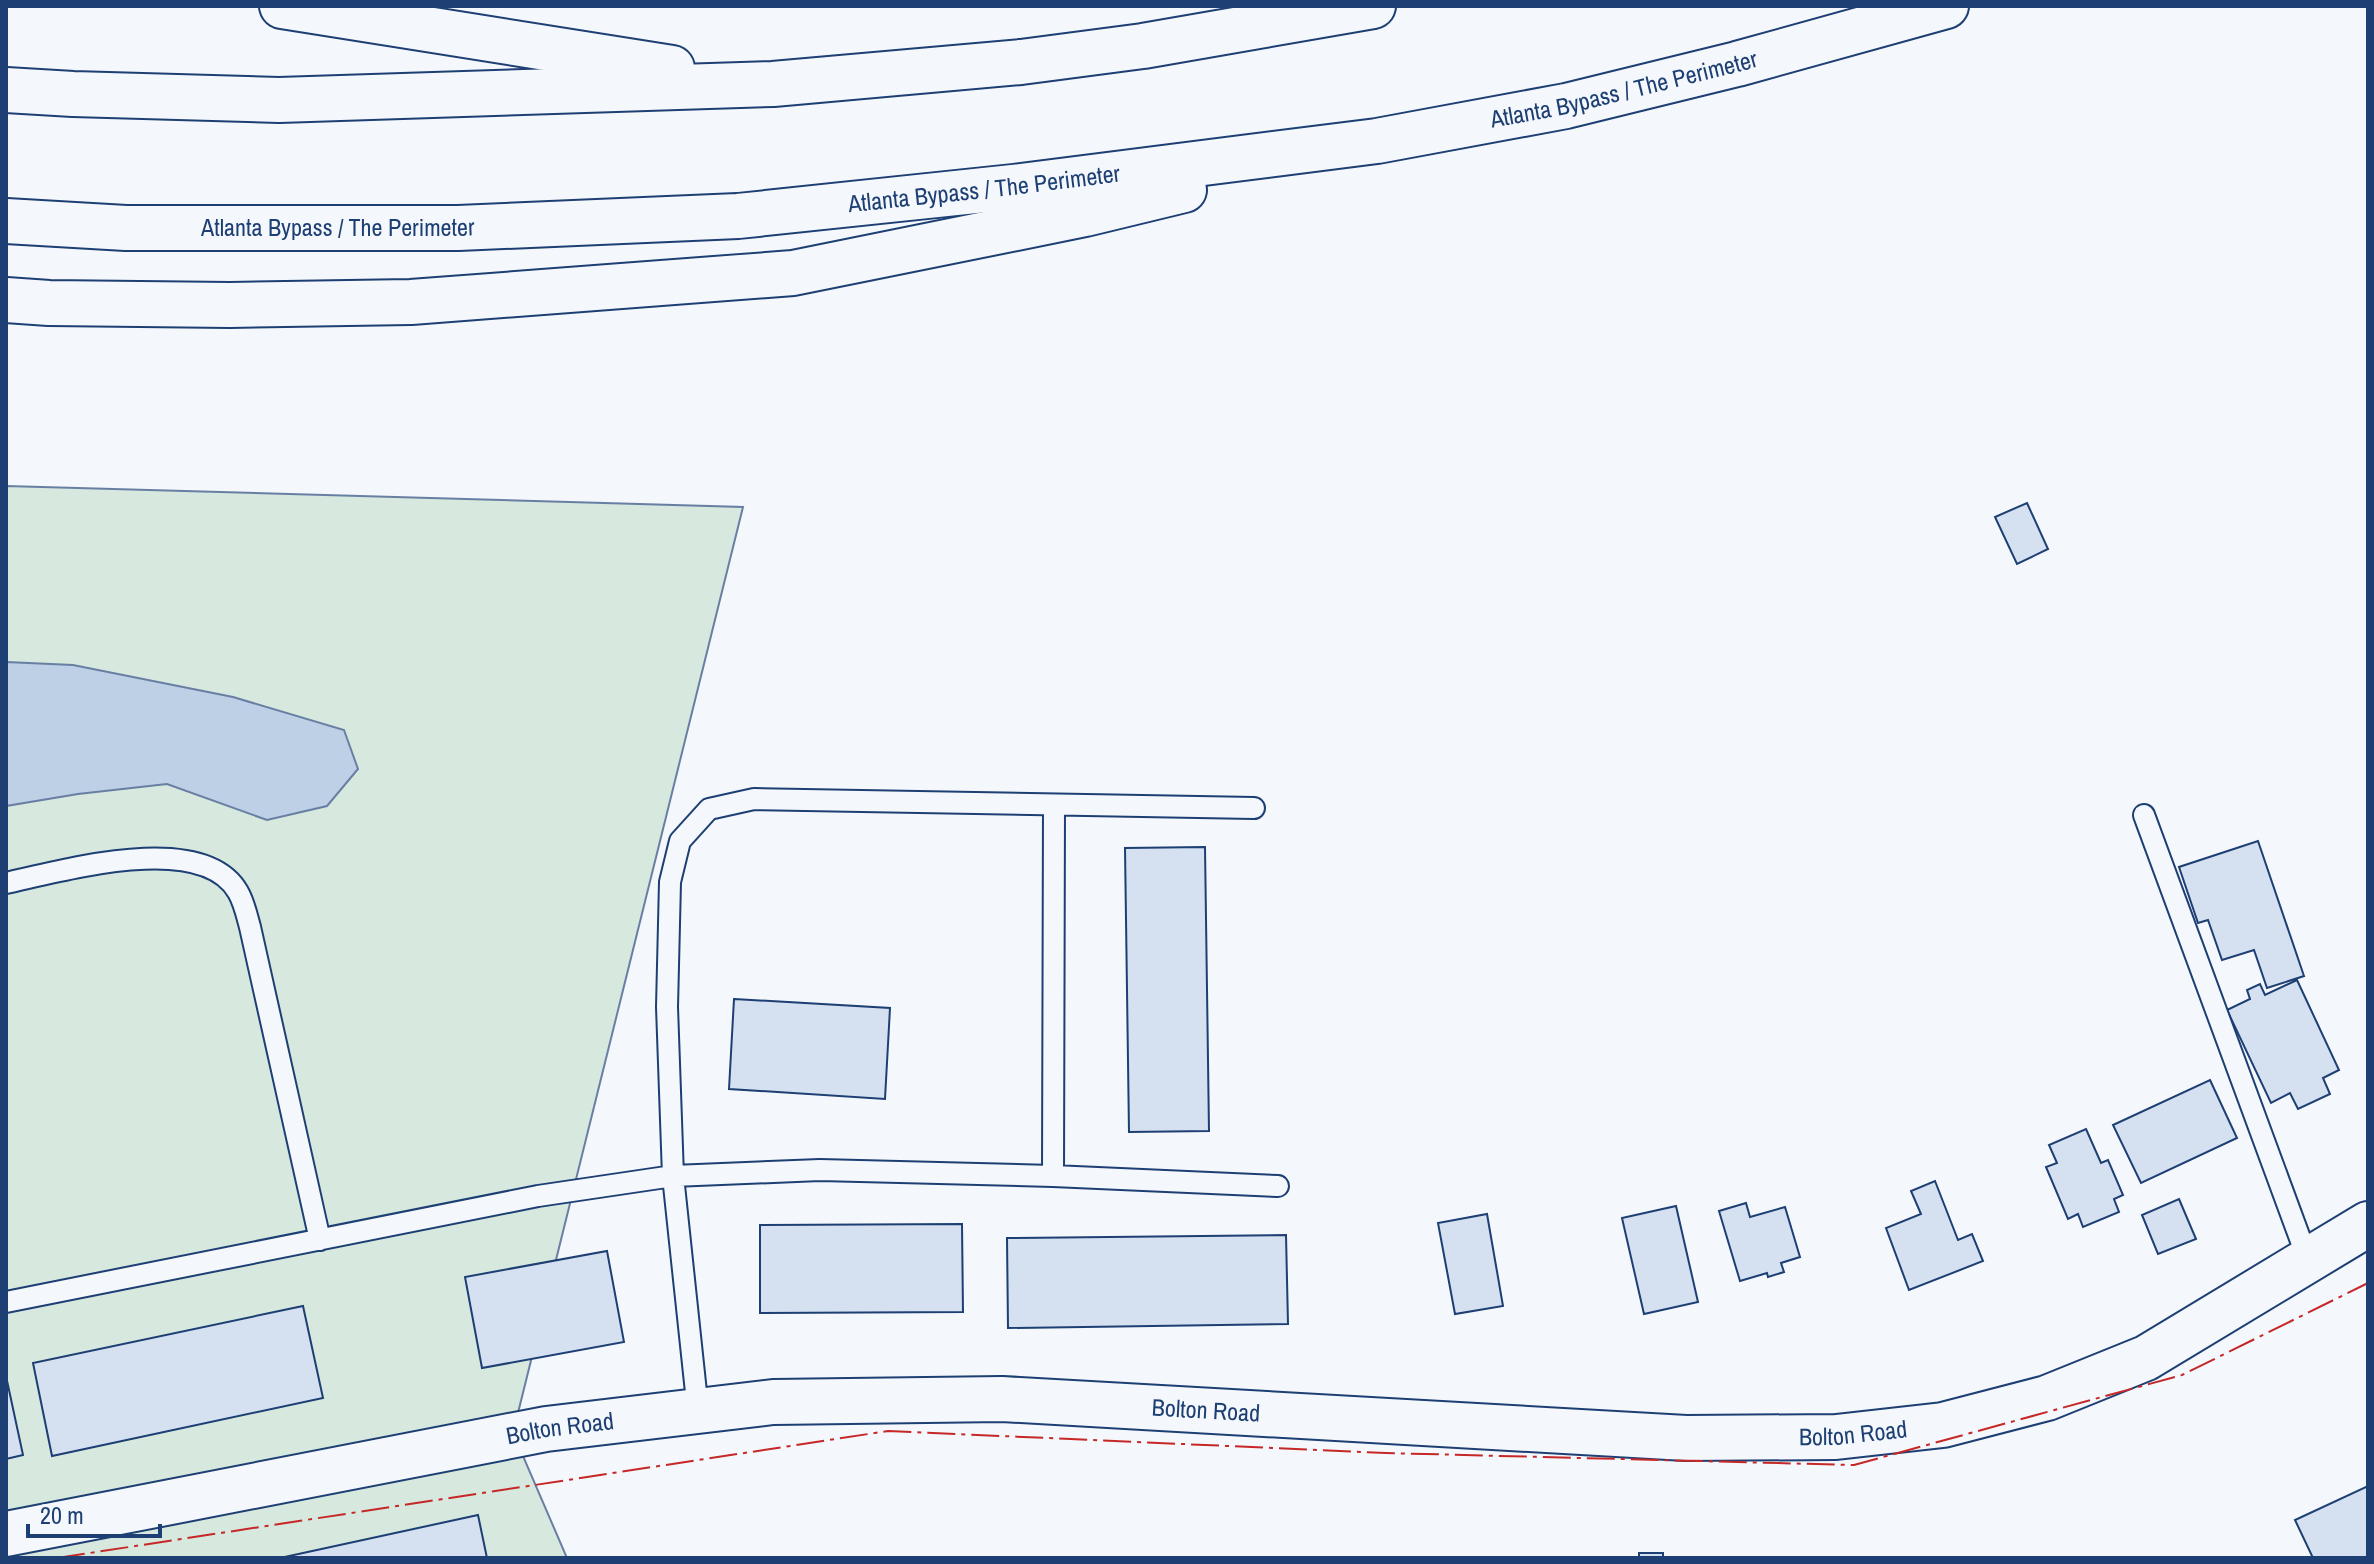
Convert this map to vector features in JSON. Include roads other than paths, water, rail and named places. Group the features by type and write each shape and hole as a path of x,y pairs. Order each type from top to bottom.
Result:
{"main road":[{"path":"282,6 773,84"},
{"path":"6,90 279,100 773,84 1021,62 1159,44 1373,6"},
{"name":"Atlanta Bypass / The Perimeter","path":"6,221 126,228 458,228 738,216 1013,187 1377,141 1566,106 1737,64 1946,6"},
{"path":"6,300 215,305 411,302 793,273 1085,214 1377,141"},
{"name":"Bolton Road","path":"9,1542 546,1429 773,1402 1002,1399 1686,1438 1836,1437 1943,1425 2047,1398 2146,1358 2368,1224"}],"lane":[{"path":"698,1411 673,1176 667,1007 670,882 680,841 709,809 754,799 1254,808"},
{"path":"1053,1176 1054,805"},
{"path":"2144,815 2308,1260"},
{"path":"6,883 145,858 184,860 216,871 238,891 250,927 320,1240"},
{"path":"6,1302 538,1196 673,1176 820,1170 1278,1186"}],"water":[{"path":"6,662 73,665 233,697 344,730 358,769 327,806 267,820 167,784 6,806"}]}
